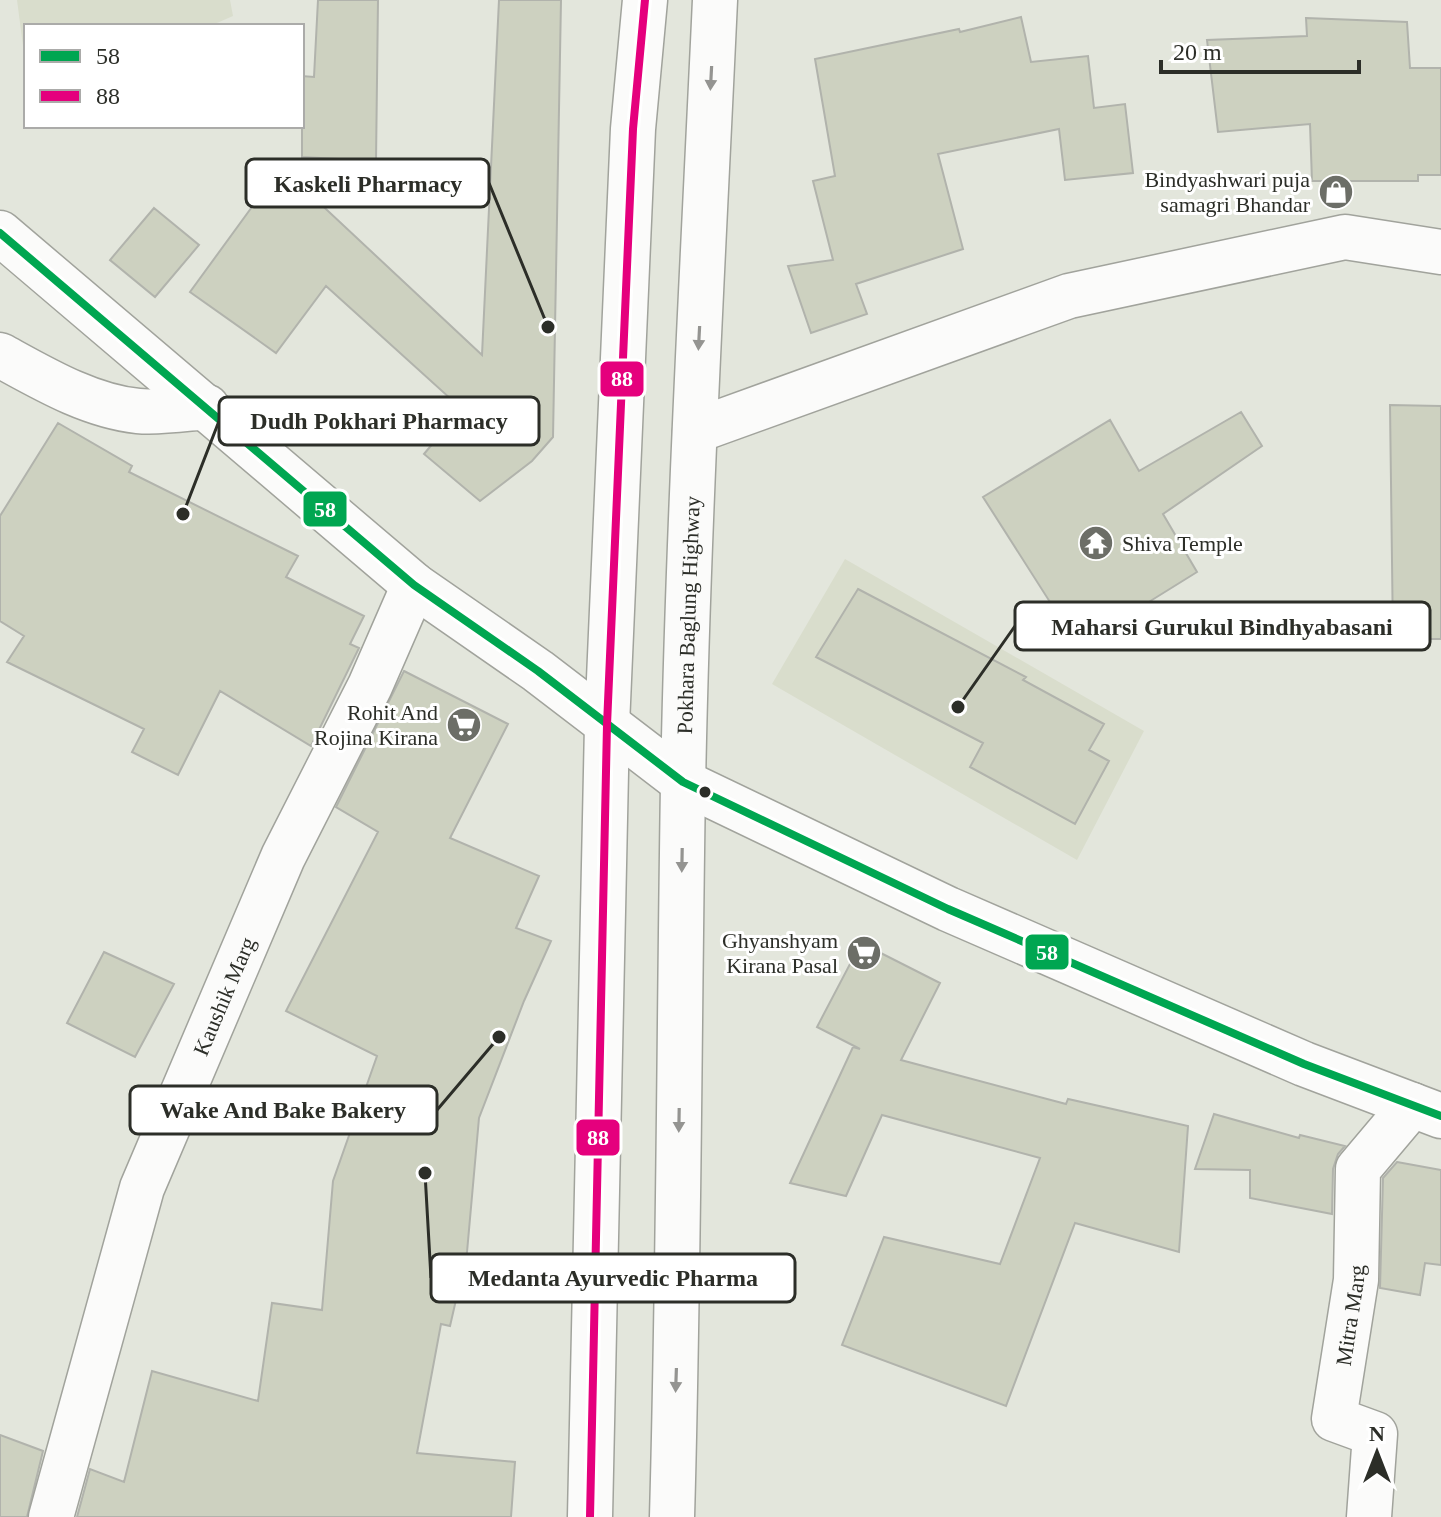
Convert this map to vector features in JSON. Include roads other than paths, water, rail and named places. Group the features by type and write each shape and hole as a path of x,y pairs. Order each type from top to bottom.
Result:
{"main road":[{"path":"590,1517 607,725 633,129 645,0"},
{"name":"Pokhara Baglung Highway","path":"672,1517 683,782 715,0"},
{"path":"0,233 414,585 538,671 683,782 948,909 1304,1064 1427,1111"},
{"path":"695,431 1069,296 1345,237 1441,252"},
{"path":"0,355 81,395 106,403 138,411 207,407"},
{"name":"Kaushik Marg","path":"51,1517 142,1188 283,857 370,686 414,585"},
{"name":"Mitra Marg","path":"1369,1517 1375,1434 1334,1419 1356,1280 1358,1169 1427,1111"}],"place":[{"name":"Bindyashwari puja samagri Bhandar","path":"1336,192"},
{"name":"Kaskeli Pharmacy","path":"548,327"},
{"name":"Dudh Pokhari Pharmacy","path":"183,514"},
{"name":"Shiva Temple","path":"1096,543"},
{"name":"Maharsi Gurukul Bindhyabasani","path":"958,707"},
{"name":"Rohit And Rojina Kirana","path":"464,725"},
{"name":"Ghyanshyam Kirana Pasal","path":"864,953"},
{"name":"Wake And Bake Bakery","path":"499,1037"},
{"name":"Medanta Ayurvedic Pharma","path":"425,1173"}]}
